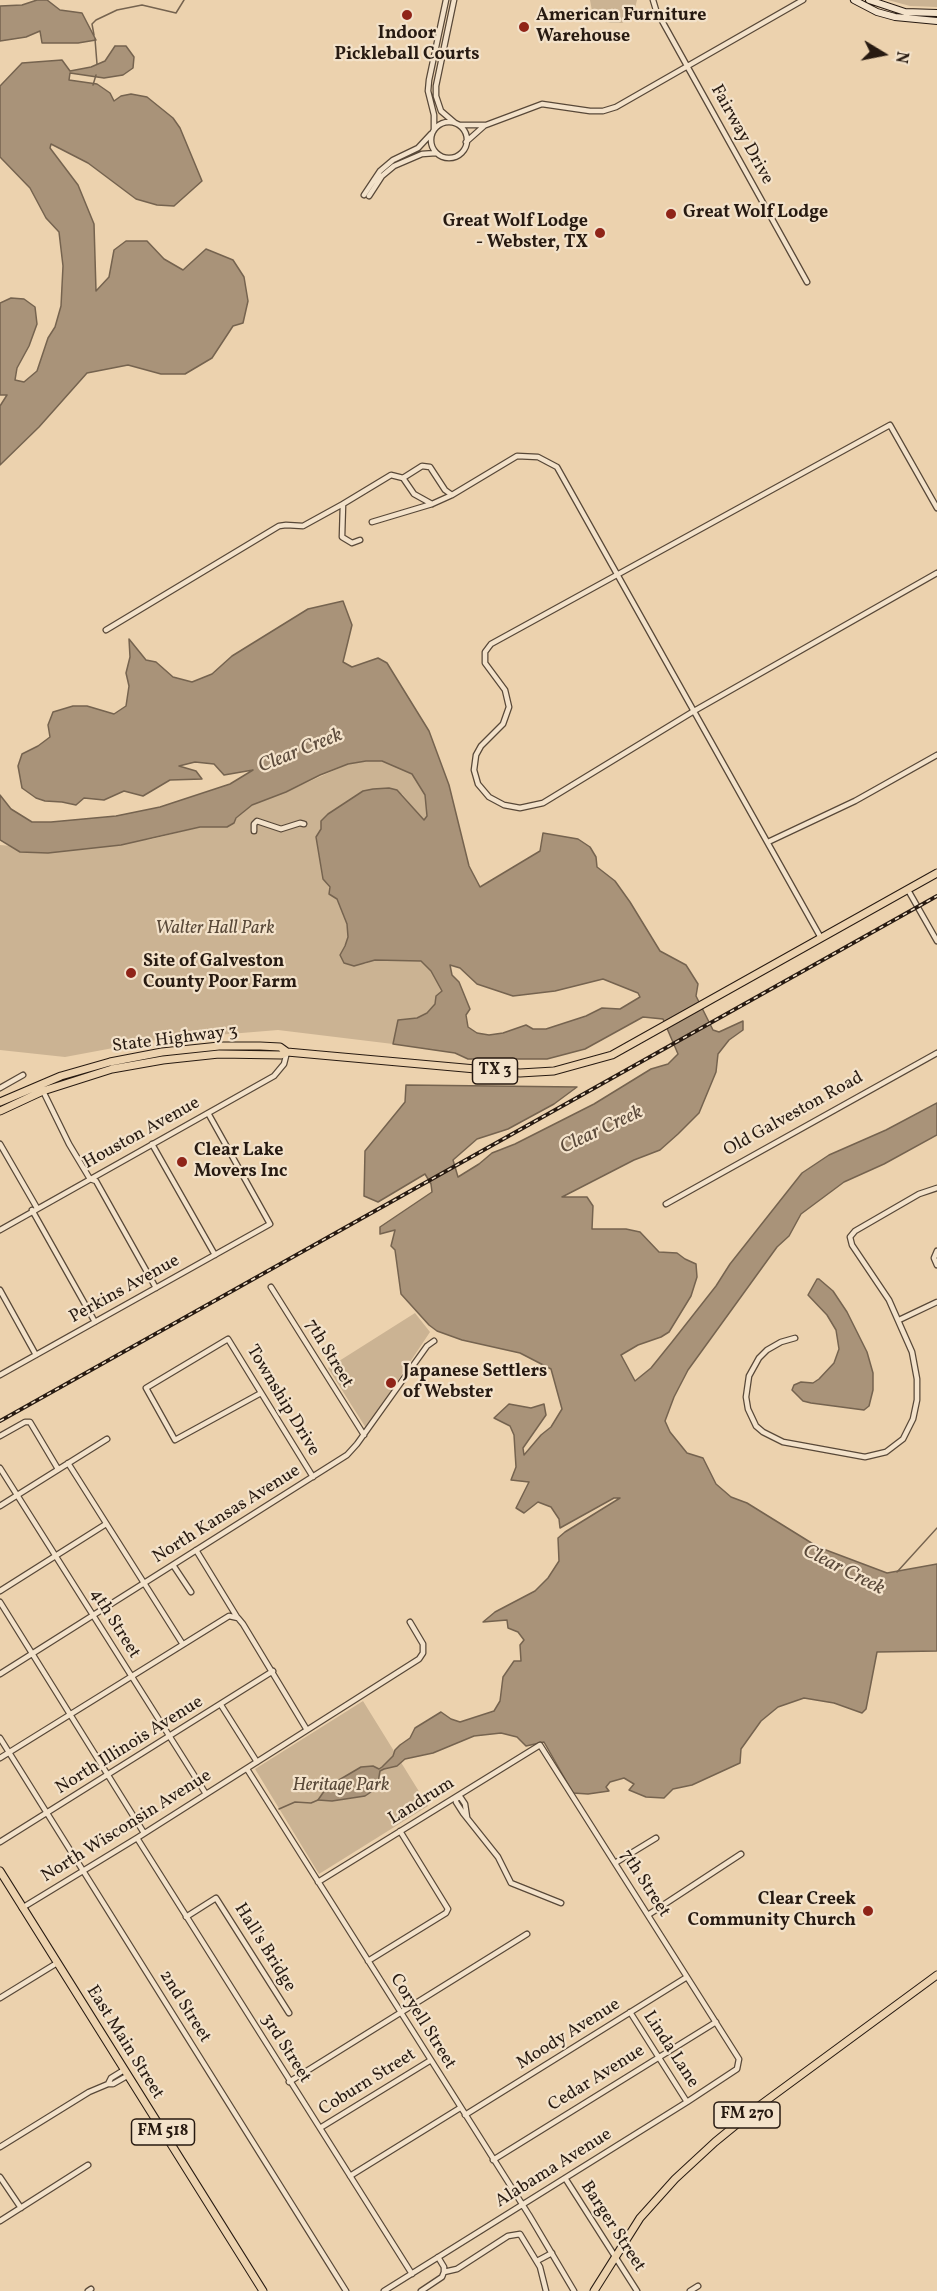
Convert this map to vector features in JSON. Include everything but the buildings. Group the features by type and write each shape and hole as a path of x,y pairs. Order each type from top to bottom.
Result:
{"main road":[{"name":"TX 3","path":"820,938 937,873"},
{"name":"State Highway 3","path":"0,1102 112,1069 163,1060 219,1054 281,1054 287,1052 520,1073 554,1071 612,1055 820,938"},
{"name":"State Highway 3","path":"0,1111 42,1088"},
{"name":"East Main Street","path":"0,1871 263,2291"},
{"name":"FM 270","path":"594,2291 640,2218 675,2179 728,2130 937,1975"}],"street":[{"path":"446,0 428,91 434,115 432,146 443,157 454,157 463,150 466,142 466,134 458,124 441,111 436,96 453,0"},
{"name":"Fairway Drive","path":"653,0 807,282"},
{"path":"466,142 486,125 542,104 603,111 615,106 803,0"},
{"path":"854,0 904,19 937,21"},
{"path":"869,0 878,8 935,14"},
{"path":"437,153 422,154 394,166 366,195 380,171 393,160 418,148 443,122 486,125"},
{"path":"937,508 890,425 619,576 491,644 486,649 485,663 505,690 509,707 503,724 481,746 476,755 474,770 478,784 489,797 504,805 520,808 537,805 694,711 937,573"},
{"path":"372,522 432,504 452,495 517,456 538,457 557,467 820,938"},
{"path":"403,478 422,466 430,467 445,490 452,495"},
{"path":"106,630 279,526 303,526 391,475 403,478 414,494 432,504"},
{"path":"343,504 342,537 352,543 360,540"},
{"path":"768,842 855,801 937,755"},
{"path":"254,831 254,824 257,821 281,829 302,823"},
{"path":"908,890 937,941"},
{"name":"Houston Avenue","path":"0,1230 274,1076 284,1064 287,1052"},
{"name":"Old Galveston Road","path":"666,1204 937,1053"},
{"path":"0,1088 23,1075"},
{"path":"42,1088 69,1143 90,1179 96,1181 156,1288"},
{"name":"Perkins Avenue","path":"0,1375 270,1224 208,1113"},
{"path":"0,1144 95,1322"},
{"path":"152,1144 215,1255"},
{"path":"795,1338 781,1342 767,1350 759,1358 749,1376 746,1397 748,1409 756,1426 769,1437 783,1442 861,1457 874,1456 892,1449 903,1439 913,1419 917,1400 917,1379 912,1352 899,1320 868,1266 852,1245 850,1237 855,1231 919,1194 937,1188"},
{"path":"937,1251 934,1255 937,1265"},
{"name":"7th Street","path":"271,1287 364,1435"},
{"path":"0,1290 36,1355"},
{"path":"899,1320 937,1302"},
{"name":"Township Drive","path":"261,1393 175,1440 146,1388 228,1339 313,1477"},
{"name":"North Kansas Avenue","path":"0,1674 347,1455 364,1435 427,1346 434,1341"},
{"path":"0,1436 28,1422 58,1469"},
{"path":"0,1506 107,1439"},
{"path":"68,1463 182,1643"},
{"name":"4th Street","path":"0,1468 206,1794"},
{"path":"0,1591 106,1524"},
{"path":"196,1550 235,1617 273,1671 308,1730"},
{"path":"173,1565 190,1592"},
{"path":"0,1602 144,1833"},
{"path":"0,1758 223,1618 235,1617"},
{"path":"221,1704 257,1762 419,1659 423,1653 423,1644 410,1622"},
{"name":"North Illinois Avenue","path":"0,1842 273,1671"},
{"name":"2nd Street","path":"0,1738 346,2291"},
{"name":"7th Street","path":"540,1745 739,2059 736,2069"},
{"name":"Landrum","path":"318,1882 540,1745"},
{"name":"North Wisconsin Avenue","path":"22,1908 257,1762"},
{"name":"Coryell Street","path":"246,1769 574,2291"},
{"path":"456,1797 461,1798 465,1803 467,1817 498,1857 511,1883 561,1903"},
{"path":"368,1961 446,1913 448,1909 400,1831"},
{"name":"3rd Street","path":"137,1838 412,2274"},
{"path":"615,1863 656,1838"},
{"path":"648,1915 741,1854"},
{"name":"Hall's Bridge","path":"186,1917 216,1898 288,2013"},
{"path":"290,2082 527,1934"},
{"path":"0,1998 57,1963"},
{"name":"Moody Avenue","path":"465,2115 687,1977"},
{"name":"Linda Lane","path":"630,2012 687,2102"},
{"name":"Cedar Avenue","path":"493,2160 716,2022"},
{"name":"Coburn Street","path":"320,2128 430,2061"},
{"name":"Alabama Avenue","path":"384,2291 736,2069"},
{"path":"0,2147 89,2092 113,2084 125,2073"},
{"path":"350,2176 460,2108"},
{"path":"0,2221 88,2165"},
{"path":"0,2177 21,2208"},
{"name":"Barger Street","path":"565,2178 637,2291"},
{"path":"444,2272 457,2269 508,2236 520,2234 540,2267 546,2291"},
{"path":"537,2261 552,2253"},
{"path":"421,2291 442,2277 444,2267 438,2257"},
{"path":"690,2291 698,2286"}],"green space":[{"path":"590,0 637,0 633,16 622,23 610,23 593,17"},
{"path":"888,0 937,0 937,7 910,6"},
{"name":"Walter Hall Park","path":"382,761 412,774 425,795 427,816 424,820 402,794 363,791 321,829 316,837 323,879 337,899 347,924 348,937 340,955 365,964 374,960 421,961 431,971 443,991 436,996 435,1004 427,1013 417,1018 398,1020 393,1044 278,1030 156,1040 65,1057 0,1050 0,845 12,846 20,852 48,853 152,839 200,827 227,827 252,805 348,764"},
{"path":"415,1313 430,1332 366,1428 328,1368"},
{"name":"Heritage Park","path":"363,1701 428,1806 319,1874 255,1769"}],"water":[{"path":"37,0 47,0 60,10 82,13 96,40 78,43 42,43 40,31 26,37 0,41 0,6 22,5"},
{"path":"115,46 126,46 134,57 133,68 123,75 104,78 70,73 69,80 97,84 110,93 114,101 121,96 131,94 147,97 173,118 180,128 202,181 174,206 157,205 136,199 88,163 51,144 50,148 78,185 94,224 96,291 109,277 114,250 126,241 147,241 164,259 183,270 206,249 233,260 244,277 248,301 243,323 233,326 212,358 185,374 161,374 128,365 87,373 39,427 0,465 0,406 7,395 0,395 0,303 11,298 24,299 35,307 37,324 29,346 17,368 15,380 24,382 37,371 48,338 55,327 61,306 63,266 59,232 46,218 30,188 0,157 0,86 22,63 62,60 70,71 91,67 105,61"},
{"name":"Clear Creek","path":"343,601 352,625 343,662 352,667 378,658 387,663 429,731 449,785 469,866 480,887 540,851 543,833 578,839 590,847 596,857 597,867 615,881 660,951 686,965 698,984 696,996 713,1030 719,1032 743,1021 743,1030 729,1040 718,1054 716,1072 699,1113 678,1134 660,1150 634,1160 562,1197 587,1197 593,1206 592,1229 626,1229 640,1232 659,1252 677,1253 696,1264 697,1277 691,1296 669,1332 621,1355 635,1381 651,1368 672,1342 802,1173 829,1155 886,1130 937,1103 937,1135 884,1164 844,1182 801,1214 789,1236 777,1247 688,1370 665,1421 670,1432 687,1453 703,1458 716,1484 731,1497 747,1503 818,1547 887,1573 937,1564 937,1651 877,1652 866,1709 862,1713 834,1703 804,1698 778,1707 761,1721 741,1749 740,1763 692,1785 673,1789 664,1798 646,1797 629,1790 634,1784 624,1778 610,1782 606,1787 609,1791 588,1794 573,1793 544,1742 526,1746 517,1737 501,1733 474,1736 433,1753 405,1759 397,1766 380,1771 377,1788 365,1796 332,1801 318,1800 327,1787 361,1767 373,1766 379,1769 382,1767 393,1756 395,1750 410,1738 415,1728 441,1712 460,1722 494,1711 500,1701 503,1677 514,1661 521,1661 520,1645 524,1640 518,1632 508,1628 507,1620 483,1622 495,1612 535,1591 548,1578 559,1561 558,1538 620,1498 614,1498 560,1528 559,1519 551,1507 538,1502 524,1513 516,1508 529,1482 511,1480 516,1467 514,1435 510,1426 494,1418 509,1404 531,1408 544,1404 546,1415 523,1448 524,1455 551,1427 562,1409 551,1369 520,1353 462,1340 437,1331 401,1294 395,1250 391,1246 395,1230 380,1234 380,1227 432,1192 431,1184 425,1174 378,1202 364,1196 365,1151 405,1102 406,1085 577,1087 554,1104 508,1129 477,1139 453,1160 458,1177 492,1153 515,1144 594,1104 651,1069 668,1064 678,1054 663,1019 643,1017 585,1049 547,1059 468,1059 455,1053 393,1044 398,1020 417,1018 427,1013 435,1004 436,996 442,991 431,971 421,961 375,960 354,966 344,963 340,955 348,937 347,924 337,899 329,894 330,887 323,879 316,837 321,829 321,821 328,814 363,791 373,789 397,790 424,820 427,816 425,795 412,774 382,761 348,764 320,775 286,792 252,805 227,827 200,827 121,845 48,853 20,852 0,840 0,795 11,809 32,822 116,816 160,807 230,784 253,770 224,775 214,764 195,762 179,766 196,771 202,779 170,780 143,796 124,791 104,800 84,798 76,805 36,798 22,788 18,766 22,754 50,737 48,725 53,712 73,706 87,706 114,714 126,706 129,686 126,673 130,657 129,639 146,660 156,662 173,677 192,682 212,674 232,656 308,609","holes":["450,965 460,968 477,984 513,996 555,991 603,979 638,993 640,997 620,1009 602,1008 586,1016 546,1029 533,1029 526,1025 489,1035 477,1033 468,1027 466,1015 470,1009 459,982 452,975"]},
{"path":"817,1279 833,1291 847,1312 867,1352 873,1373 873,1390 869,1406 864,1410 803,1401 792,1390 794,1385 801,1382 813,1383 819,1379 834,1363 839,1349 836,1330 827,1315 808,1295"}],"waterway":[{"path":"94,35 92,24 117,10 142,5 176,13 184,0"},
{"path":"95,39 97,64"},
{"path":"93,85 96,75"},
{"path":"897,1572 937,1528"},
{"path":"279,1809 295,1802 311,1803 318,1800"}],"railway":[{"path":"0,1421 937,896"}],"place":[{"name":"Indoor Pickleball Courts","path":"407,15"},
{"name":"American Furniture Warehouse","path":"524,27"},
{"name":"Great Wolf Lodge","path":"671,214"},
{"name":"Great Wolf Lodge - Webster, TX","path":"600,233"},
{"name":"Site of Galveston County Poor Farm","path":"131,973"},
{"name":"Clear Lake Movers Inc","path":"182,1162"},
{"name":"Japanese Settlers of Webster","path":"391,1383"},
{"name":"Clear Creek Community Church","path":"868,1911"}]}
